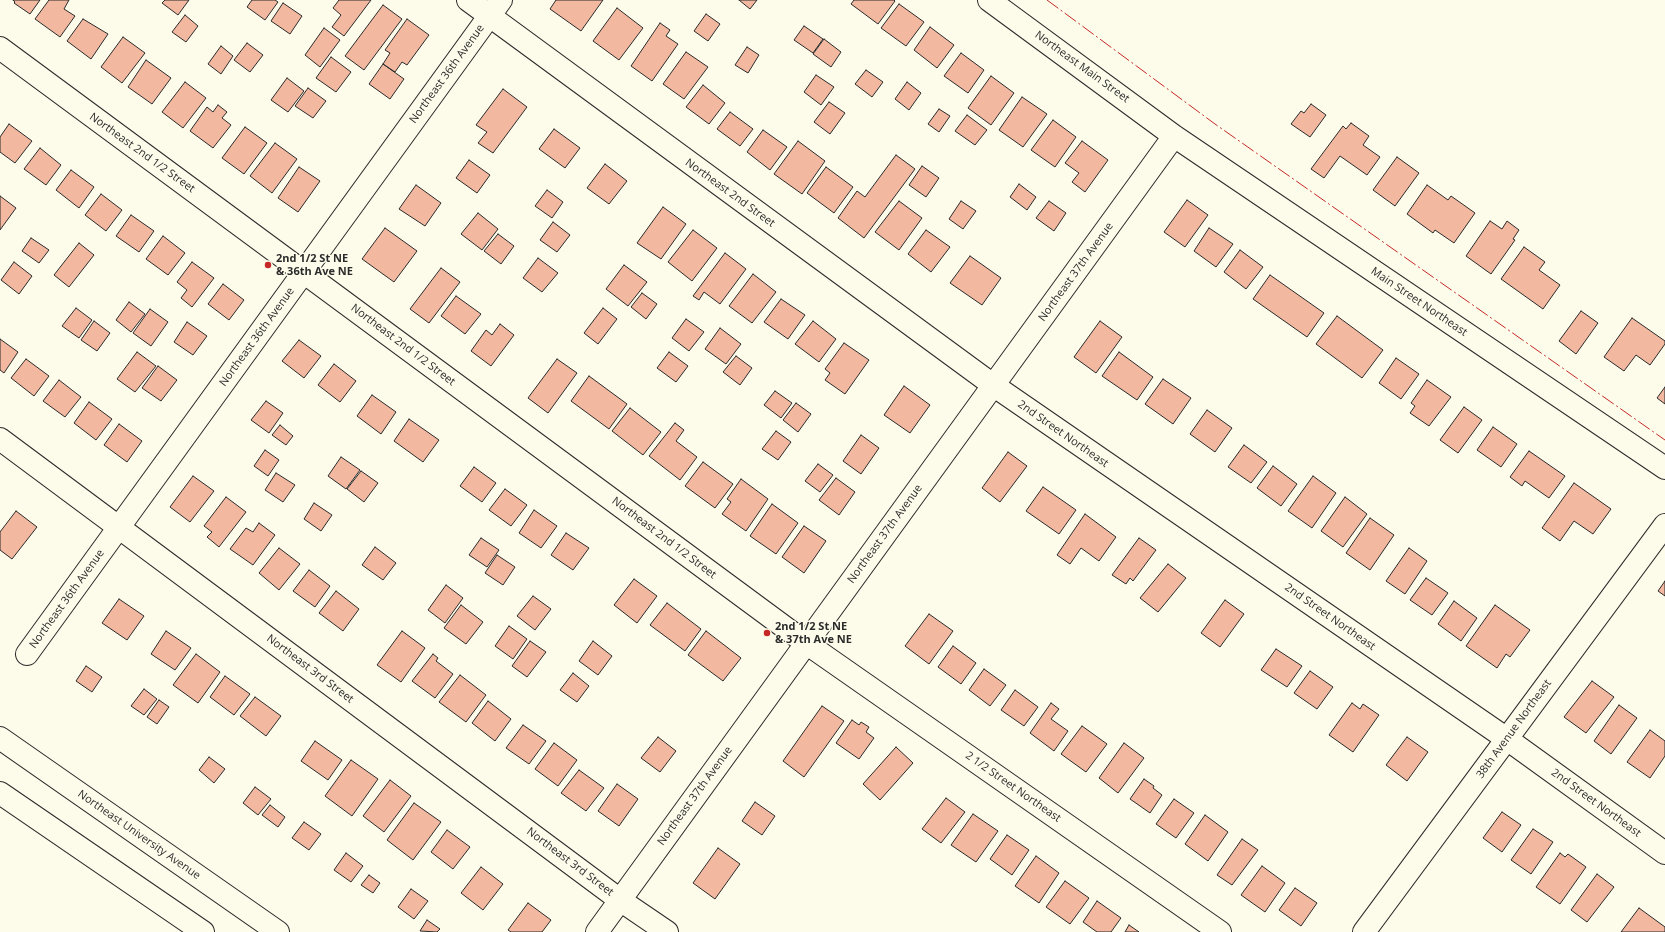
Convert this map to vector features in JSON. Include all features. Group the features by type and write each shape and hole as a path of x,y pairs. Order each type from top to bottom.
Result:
{"street":[{"name":"Northeast 2nd Street","path":"468,0 495,8 993,385"},
{"name":"Northeast Main Street","path":"989,0 1174,136"},
{"name":"Northeast 36th Avenue","path":"27,654 495,8"},
{"name":"Northeast 2nd 1/2 Street","path":"0,48 806,643"},
{"name":"Northeast 37th Avenue","path":"597,932 1174,136"},
{"name":"Main Street Northeast","path":"1174,136 1665,468"},
{"name":"2nd Street Northeast","path":"993,385 1507,739 1665,853"},
{"name":"Northeast 3rd Street","path":"0,439 620,900 667,932"},
{"name":"38th Avenue Northeast","path":"1364,932 1665,525"},
{"name":"2 1/2 Street Northeast","path":"806,643 1220,932"},
{"name":"Northeast University Avenue","path":"0,738 278,932"},
{"path":"0,794 203,932"}],"building":[{"path":"13,0 40,0 30,14 14,3 15,2"},
{"path":"49,0 69,0 64,9 75,16 60,37 35,19"},
{"path":"165,0 189,0 178,15 162,3"},
{"path":"252,0 275,0 278,2 265,20 247,7"},
{"path":"339,0 371,0 344,36 332,27 341,15 333,8"},
{"path":"556,0 603,0 581,31 550,9"},
{"path":"739,0 757,0 750,9"},
{"path":"854,0 895,1 878,24 851,4"},
{"path":"283,3 302,16 290,34 271,21"},
{"path":"899,4 924,22 906,46 881,28"},
{"path":"383,5 402,19 364,70 345,56"},
{"path":"617,8 643,28 619,60 593,41"},
{"path":"706,14 720,24 708,41 694,31"},
{"path":"185,15 198,26 186,42 172,32"},
{"path":"83,19 108,34 91,59 67,41"},
{"path":"407,19 429,35 407,65 402,62 395,72 383,64 390,53 385,50"},
{"path":"660,23 670,30 666,36 678,44 652,81 631,66"},
{"path":"804,26 823,39 813,53 794,40"},
{"path":"930,27 954,45 937,68 914,50"},
{"path":"324,28 340,40 320,67 305,55"},
{"path":"123,37 145,53 122,83 101,67"},
{"path":"824,39 841,52 831,67 813,54"},
{"path":"247,43 263,55 250,72 234,60"},
{"path":"221,46 233,56 221,74 208,64"},
{"path":"747,47 759,55 748,73 735,65"},
{"path":"686,52 708,67 684,99 663,84"},
{"path":"961,53 984,70 968,93 944,76"},
{"path":"331,57 351,72 336,92 316,78"},
{"path":"146,60 171,78 152,104 128,87"},
{"path":"383,64 404,79 390,99 369,84"},
{"path":"866,70 883,82 872,97 855,84"},
{"path":"816,75 834,87 821,105 804,92"},
{"path":"991,76 1014,93 991,125 968,108"},
{"path":"287,78 304,91 288,112 271,100"},
{"path":"185,82 206,98 183,128 162,112"},
{"path":"907,82 921,93 909,110 895,99"},
{"path":"703,85 725,103 709,124 686,107"},
{"path":"308,88 326,101 313,118 295,106"},
{"path":"503,89 527,107 493,153 478,143 487,132 476,125"},
{"path":"1022,97 1047,114 1023,147 999,130"},
{"path":"829,102 845,113 830,134 814,122"},
{"path":"1311,104 1326,115 1310,137 1291,124 1301,111 1304,113"},
{"path":"218,105 227,112 222,118 231,125 213,148 190,131 207,107 213,112"},
{"path":"939,109 950,116 939,132 928,124"},
{"path":"730,112 753,129 740,146 717,129"},
{"path":"967,115 987,130 975,145 955,131"},
{"path":"1053,120 1076,137 1055,167 1031,150"},
{"path":"1351,123 1369,136 1363,145 1380,157 1367,175 1340,156 1324,178 1311,169 1343,126 1346,129"},
{"path":"9,124 32,141 15,163 0,152 0,137"},
{"path":"245,127 267,143 244,174 222,158"},
{"path":"554,129 580,148 565,168 539,149"},
{"path":"763,130 787,147 770,170 747,152"},
{"path":"798,141 825,161 802,194 774,174"},
{"path":"1082,141 1108,160 1085,192 1072,182 1079,173 1065,163"},
{"path":"275,143 297,159 272,193 250,176"},
{"path":"40,148 61,165 46,185 24,169"},
{"path":"896,155 915,169 864,238 838,218 857,191 865,197"},
{"path":"1397,157 1419,173 1395,206 1373,190"},
{"path":"469,160 490,175 477,193 456,178"},
{"path":"605,164 627,181 609,204 587,188"},
{"path":"922,166 939,178 926,197 909,185"},
{"path":"299,167 320,181 298,212 278,198"},
{"path":"826,167 853,187 834,213 807,193"},
{"path":"71,170 94,187 79,208 56,190"},
{"path":"1019,184 1036,197 1027,210 1010,197"},
{"path":"416,185 441,203 425,226 399,209"},
{"path":"1427,185 1448,200 1451,196 1475,213 1454,243 1435,230 1433,233 1407,214"},
{"path":"547,190 563,202 552,218 535,206"},
{"path":"101,194 122,210 106,231 85,215"},
{"path":"0,196 16,208 0,230"},
{"path":"1187,200 1208,215 1185,247 1164,232"},
{"path":"899,201 922,218 899,250 875,232"},
{"path":"961,201 976,211 963,229 949,219"},
{"path":"1049,201 1066,213 1054,231 1036,218"},
{"path":"663,207 686,224 661,259 637,243"},
{"path":"478,213 498,229 482,250 461,234"},
{"path":"131,215 154,231 139,252 116,236"},
{"path":"1490,221 1502,229 1507,221 1519,230 1513,239 1515,240 1491,274 1466,256"},
{"path":"553,222 570,235 557,252 540,240"},
{"path":"385,228 417,251 394,282 362,259"},
{"path":"1209,228 1233,244 1216,267 1194,251"},
{"path":"693,230 717,248 692,281 668,262"},
{"path":"926,230 950,247 931,272 908,254"},
{"path":"498,234 514,246 501,264 484,251"},
{"path":"163,236 185,253 168,275 146,259"},
{"path":"31,238 49,250 39,263 22,251"},
{"path":"79,243 94,255 69,287 54,275"},
{"path":"1524,247 1545,262 1539,270 1560,285 1543,309 1501,279"},
{"path":"1240,250 1263,267 1246,289 1224,272"},
{"path":"725,253 746,269 720,304 704,292 699,300 693,296"},
{"path":"970,256 1001,278 982,305 950,283"},
{"path":"538,258 558,273 542,292 523,278"},
{"path":"14,262 32,276 19,294 1,280"},
{"path":"192,262 214,278 192,307 181,298 187,290 177,282"},
{"path":"624,265 647,282 628,306 606,289"},
{"path":"441,268 460,282 429,323 410,309"},
{"path":"753,274 776,292 752,323 729,306"},
{"path":"1270,275 1324,313 1307,337 1253,299"},
{"path":"223,284 244,300 229,320 208,304"},
{"path":"642,293 657,304 646,319 631,307"},
{"path":"456,296 481,314 465,334 441,316"},
{"path":"781,299 805,315 788,339 764,322"},
{"path":"129,302 145,314 131,332 116,320"},
{"path":"76,308 92,320 79,338 62,326"},
{"path":"603,308 617,319 598,344 584,333"},
{"path":"150,309 168,322 151,346 133,333"},
{"path":"1581,311 1598,323 1576,354 1559,341"},
{"path":"1337,316 1383,350 1362,378 1316,344"},
{"path":"1632,318 1665,341 1665,344 1650,365 1636,355 1624,371 1604,357"},
{"path":"686,319 704,332 689,351 672,338"},
{"path":"94,321 110,333 97,351 81,340"},
{"path":"813,321 836,339 819,362 795,344"},
{"path":"1100,321 1122,337 1096,373 1074,357"},
{"path":"187,322 207,336 193,355 174,342"},
{"path":"500,324 514,335 491,366 471,351 486,330 492,335"},
{"path":"720,328 741,344 726,364 705,349"},
{"path":"0,339 18,352 4,373 0,370"},
{"path":"299,340 321,356 304,378 282,361"},
{"path":"844,343 869,360 845,394 825,380 830,373 825,369"},
{"path":"137,352 156,366 135,392 117,379"},
{"path":"669,352 688,366 676,382 657,368"},
{"path":"1119,352 1153,377 1137,400 1102,376"},
{"path":"736,356 752,368 740,385 723,372"},
{"path":"1396,358 1419,374 1401,399 1379,383"},
{"path":"26,359 49,376 34,396 11,378"},
{"path":"557,359 577,373 548,413 528,398"},
{"path":"334,364 356,381 340,402 318,385"},
{"path":"158,366 177,380 161,401 142,388"},
{"path":"589,376 627,404 609,429 571,401"},
{"path":"1163,379 1191,398 1173,424 1145,404"},
{"path":"59,380 81,397 65,417 43,401"},
{"path":"1427,380 1451,397 1429,426 1410,413 1415,406 1411,403"},
{"path":"904,386 930,405 910,433 884,415"},
{"path":"1665,387 1665,404 1657,398"},
{"path":"775,391 792,403 781,418 764,405"},
{"path":"372,395 396,412 381,434 357,416"},
{"path":"266,401 283,413 269,433 251,420"},
{"path":"89,402 112,419 96,440 74,423"},
{"path":"796,403 811,414 798,432 783,420"},
{"path":"1464,407 1482,420 1458,453 1440,440"},
{"path":"630,408 661,432 643,455 612,431"},
{"path":"1207,410 1232,428 1215,452 1190,434"},
{"path":"409,419 439,440 423,462 394,441"},
{"path":"675,423 684,430 676,441 697,457 680,480 649,456"},
{"path":"119,424 142,441 127,462 104,445"},
{"path":"280,425 293,436 286,445 272,435"},
{"path":"1493,427 1517,444 1501,467 1477,450"},
{"path":"776,431 791,442 778,460 762,449"},
{"path":"861,435 879,448 861,474 843,461"},
{"path":"1244,445 1267,462 1251,483 1228,467"},
{"path":"265,450 279,460 268,476 254,466"},
{"path":"1529,451 1565,476 1549,498 1525,481 1522,486 1510,477"},
{"path":"1008,452 1027,466 1000,502 982,488"},
{"path":"341,457 360,470 346,489 328,476"},
{"path":"703,462 733,484 715,508 685,486"},
{"path":"818,464 833,475 820,492 805,481"},
{"path":"1273,466 1297,484 1281,506 1257,488"},
{"path":"474,467 496,483 482,502 460,486"},
{"path":"361,471 378,483 364,502 347,489"},
{"path":"276,473 295,485 283,502 265,490"},
{"path":"193,476 214,491 190,522 170,507"},
{"path":"1313,476 1336,493 1312,528 1288,511"},
{"path":"836,478 855,492 839,515 819,500"},
{"path":"741,479 768,499 746,531 722,514 731,502 727,499"},
{"path":"1574,483 1611,509 1593,534 1574,521 1560,541 1542,528"},
{"path":"1043,487 1076,510 1059,534 1026,511"},
{"path":"505,489 527,505 511,526 489,510"},
{"path":"226,497 246,512 219,547 207,537 212,532 204,526"},
{"path":"1345,497 1367,514 1343,547 1321,531"},
{"path":"314,503 332,515 321,531 304,519"},
{"path":"772,504 798,523 776,554 750,536"},
{"path":"534,510 557,526 541,548 519,533"},
{"path":"16,511 37,527 12,559 0,550 0,532"},
{"path":"1085,514 1116,537 1099,561 1081,548 1070,564 1057,555"},
{"path":"1370,518 1394,535 1370,570 1346,553"},
{"path":"259,523 275,535 253,565 230,549 246,528 253,532"},
{"path":"804,526 826,541 804,573 782,557"},
{"path":"566,533 589,548 573,570 551,555"},
{"path":"481,538 499,550 487,567 469,555"},
{"path":"1139,538 1156,550 1133,581 1130,578 1126,584 1112,575"},
{"path":"375,547 396,563 383,580 362,565"},
{"path":"279,548 300,564 279,590 259,573"},
{"path":"1409,548 1427,561 1405,594 1386,581"},
{"path":"497,555 515,567 503,585 485,573"},
{"path":"1168,564 1186,578 1158,612 1140,598"},
{"path":"309,570 330,586 315,607 293,591"},
{"path":"1426,578 1448,593 1432,615 1410,600"},
{"path":"634,579 657,596 637,623 614,605"},
{"path":"1665,581 1665,596 1658,591"},
{"path":"446,585 463,598 445,623 428,610"},
{"path":"336,591 359,609 343,631 319,613"},
{"path":"533,596 551,609 535,630 517,616"},
{"path":"119,599 144,616 127,640 102,623"},
{"path":"1225,600 1244,614 1220,647 1201,633"},
{"path":"1454,601 1477,618 1461,641 1438,624"},
{"path":"667,603 701,629 685,651 650,625"},
{"path":"461,605 483,622 466,644 444,628"},
{"path":"1495,605 1530,630 1510,657 1506,654 1497,668 1466,646"},
{"path":"929,614 953,631 929,664 905,646"},
{"path":"509,626 527,639 513,659 495,646"},
{"path":"166,631 191,648 175,670 151,654"},
{"path":"402,631 425,648 401,682 377,665"},
{"path":"706,631 741,658 723,681 688,655"},
{"path":"530,641 546,652 527,677 512,666"},
{"path":"593,641 612,656 598,675 579,661"},
{"path":"953,646 976,663 961,684 938,667"},
{"path":"1276,649 1302,666 1287,687 1261,670"},
{"path":"196,654 220,672 198,703 173,685"},
{"path":"433,654 438,658 436,661 453,674 435,698 412,681"},
{"path":"86,666 102,677 92,692 76,681"},
{"path":"984,669 1006,685 990,706 969,690"},
{"path":"1310,671 1333,687 1317,709 1294,693"},
{"path":"573,673 589,686 577,702 560,690"},
{"path":"460,675 486,695 466,722 439,702"},
{"path":"225,676 250,694 234,715 210,697"},
{"path":"1592,681 1614,697 1586,733 1564,717"},
{"path":"144,689 157,699 144,715 131,706"},
{"path":"1015,690 1038,707 1024,726 1001,710"},
{"path":"255,697 281,716 266,736 240,716"},
{"path":"159,700 169,707 157,724 147,717"},
{"path":"488,701 511,719 495,741 472,723"},
{"path":"1051,703 1059,709 1051,719 1068,731 1054,751 1030,733"},
{"path":"1352,703 1360,709 1363,704 1379,715 1353,752 1329,735"},
{"path":"1619,705 1637,718 1611,754 1594,741"},
{"path":"822,706 844,721 804,777 783,761"},
{"path":"852,720 859,725 861,722 869,727 866,732 874,738 859,759 836,743"},
{"path":"523,725 546,741 529,764 506,748"},
{"path":"1082,726 1107,744 1086,772 1061,754"},
{"path":"1650,730 1665,741 1665,756 1650,778 1627,762"},
{"path":"658,737 676,751 660,772 641,758"},
{"path":"1407,737 1428,752 1407,781 1386,765"},
{"path":"315,741 342,760 328,780 301,761"},
{"path":"554,743 577,760 558,786 535,769"},
{"path":"1124,743 1144,758 1118,793 1099,778"},
{"path":"896,747 913,763 880,800 863,784"},
{"path":"209,757 225,769 214,783 199,770"},
{"path":"351,760 378,779 352,816 325,796"},
{"path":"579,770 604,788 586,811 561,793"},
{"path":"1144,779 1154,786 1153,788 1162,795 1150,813 1130,799"},
{"path":"390,780 411,796 384,832 363,816"},
{"path":"617,784 638,799 619,826 598,811"},
{"path":"255,787 271,799 258,815 243,803"},
{"path":"946,798 965,812 941,843 922,829"},
{"path":"1174,799 1194,813 1176,838 1156,824"},
{"path":"755,802 775,816 762,835 742,821"},
{"path":"414,803 441,822 413,860 387,840"},
{"path":"270,805 285,817 278,827 262,815"},
{"path":"1502,812 1521,825 1502,852 1483,838"},
{"path":"973,814 998,831 976,862 951,845"},
{"path":"1205,815 1228,832 1208,861 1185,844"},
{"path":"304,822 321,834 309,850 292,838"},
{"path":"1533,829 1553,842 1531,874 1511,860"},
{"path":"447,830 470,847 453,869 431,852"},
{"path":"1007,835 1029,850 1012,875 990,859"},
{"path":"1242,839 1258,850 1232,885 1217,875"},
{"path":"718,848 740,864 715,899 693,883"},
{"path":"346,853 363,866 351,882 334,870"},
{"path":"1560,853 1565,857 1568,854 1586,867 1560,904 1536,887"},
{"path":"1036,856 1059,873 1039,903 1015,886"},
{"path":"1262,866 1285,883 1265,912 1241,895"},
{"path":"481,867 503,884 483,910 461,893"},
{"path":"1597,874 1614,887 1587,922 1571,910"},
{"path":"369,875 380,883 373,893 361,885"},
{"path":"1065,881 1089,898 1070,924 1046,907"},
{"path":"1295,888 1317,903 1301,926 1279,910"},
{"path":"411,889 428,901 414,919 398,907"},
{"path":"1097,901 1121,918 1111,932 1097,932 1083,922"},
{"path":"528,903 551,920 542,932 511,932 508,930"},
{"path":"1639,908 1665,927 1665,932 1621,932"},
{"path":"427,920 440,929 437,932 420,931"},
{"path":"1129,925 1139,932 1125,932"}],"power":[{"path":"1047,0 1215,124 1665,440"}],"place":[{"name":"2nd 1/2 St NE & 36th Ave NE","path":"268,265"},
{"name":"2nd 1/2 St NE & 37th Ave NE","path":"767,633"}]}
